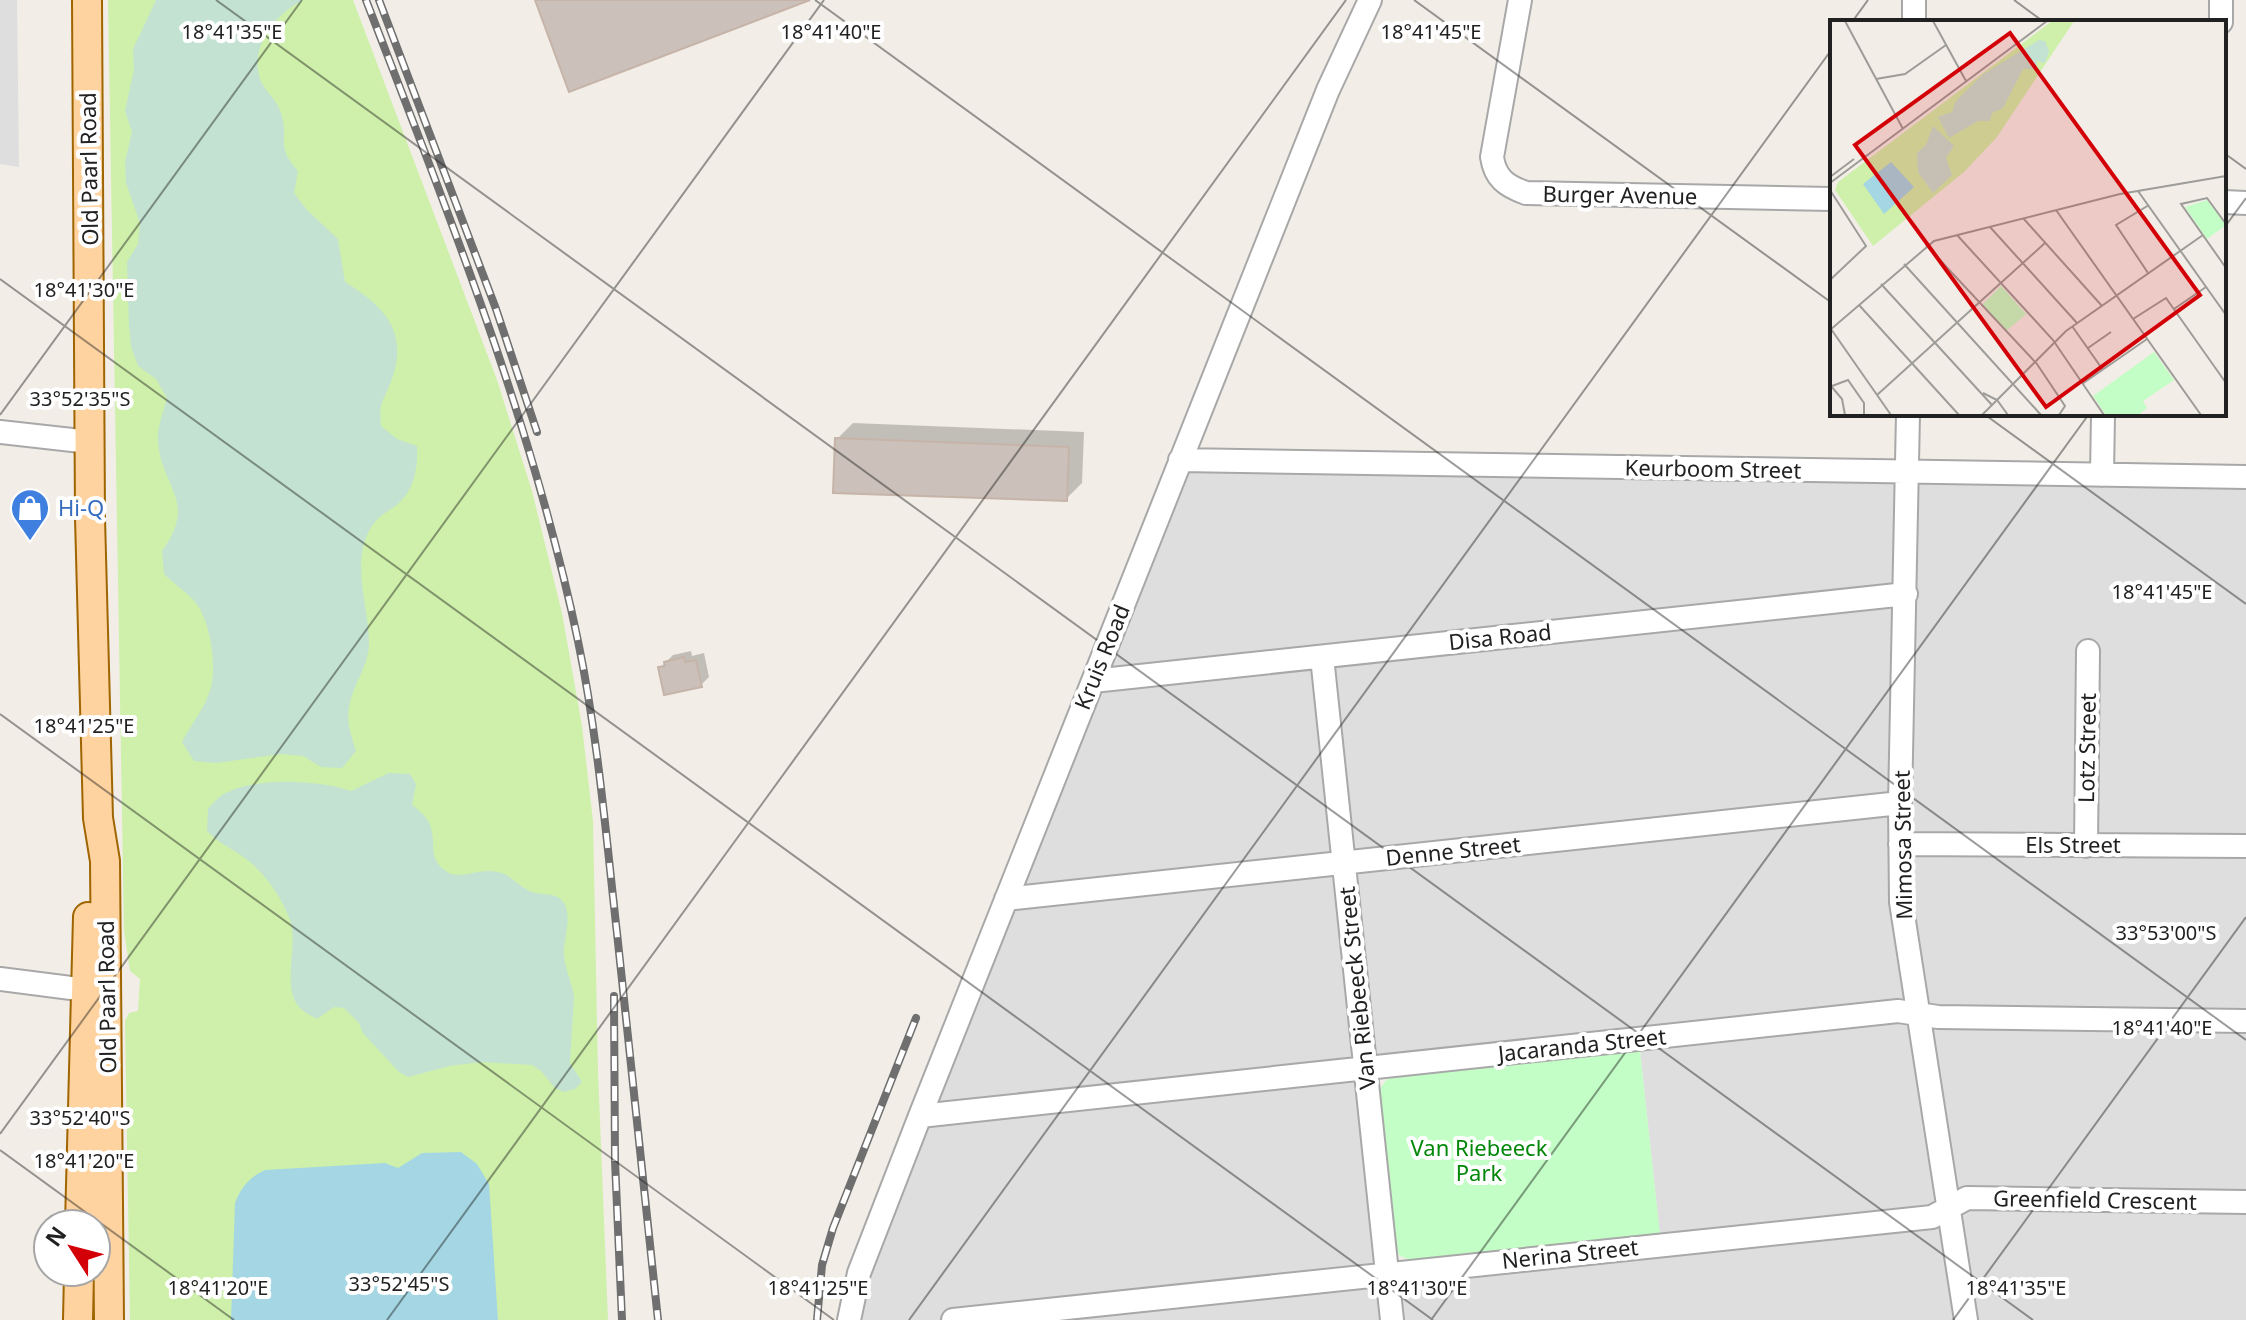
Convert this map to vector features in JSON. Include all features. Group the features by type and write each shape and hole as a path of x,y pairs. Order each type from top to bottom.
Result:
{"main road":[{"name":"Old Paarl Road","path":"87,0 90,442 98,818 91,865 109,1320"},
{"name":"Old Paarl Road","path":"81,1208 96,992"},
{"path":"78,1320 79,1288"}],"street":[{"name":"Kruis Road","path":"849,1320 859,1273 920,1116 1328,90 1370,0"},
{"name":"Burger Avenue","path":"1520,0 1492,157 1494,169 1512,188 1526,193 1830,199"},
{"path":"2226,202 2246,203"},
{"name":"Mimosa Street","path":"1908,416 1900,803 1901,902 1966,1320"},
{"path":"2102,475 2103,416"},
{"path":"0,432 90,442"},
{"name":"Keurboom Street","path":"1180,460 2246,477"},
{"name":"Disa Road","path":"1093,681 1906,594"},
{"name":"Lotz Street","path":"2086,846 2088,651"},
{"name":"Van Riebeeck Street","path":"1322,657 1392,1320"},
{"name":"Denne Street","path":"1006,899 1900,803"},
{"name":"Els Street","path":"1900,844 2246,846"},
{"path":"0,979 96,992"},
{"name":"Jacaranda Street","path":"920,1116 1898,1011 1938,1017 2246,1021"},
{"name":"Greenfield Crescent","path":"1947,1209 1967,1198 2246,1202"},
{"name":"Nerina Street","path":"953,1320 1932,1217 1947,1209"}],"shaded area":[{"path":"0,0 17,0 19,167 0,164"},
{"path":"1181,460 2246,477 2246,1320 848,1320","holes":["1639,1041 1661,1246 1388,1273 1366,1068"]}],"green space":[{"path":"108,0 353,0 497,380 532,491 562,613 582,726 593,821 598,1071 608,1320 130,1320 125,1021 129,1013 138,1011 140,979 130,971 124,931"},
{"path":"156,0 303,0 284,13 268,31 259,52 259,76 281,113 284,148 298,171 294,193 338,239 345,282 373,302 391,324 396,337 396,366 382,404 381,426 397,439 417,446 417,464 406,495 376,521 363,546 361,573 369,643 348,713 356,751 342,768 321,767 303,756 281,754 216,763 194,761 182,742 209,694 213,656 201,611 164,574 162,551 173,534 178,506 160,456 158,440 167,398 156,379 138,366 131,347 129,325 127,262 138,244 140,223 126,183 125,162 132,132 125,111 134,70 133,49"},
{"path":"389,773 410,774 416,784 412,805 428,821 435,857 446,871 456,875 487,871 502,873 530,891 556,896 564,902 568,922 564,956 574,997 570,1063 582,1082 575,1089 564,1092 555,1088 532,1065 481,1062 408,1077 399,1072 344,1008 334,1007 317,1019 295,1001 291,979 292,930 286,911 257,869 207,831 208,809 223,794 254,784 322,784 351,791"},
{"name":"Van Riebeeck Park","path":"1640,1051 1660,1235 1413,1261 1400,1256 1394,1246 1378,1098 1381,1087 1388,1079 1395,1075"}],"water":[{"path":"461,1152 477,1164 489,1184 498,1320 231,1320 235,1203 243,1187 255,1176 265,1170 385,1163 398,1168 422,1153"}],"building":[{"path":"535,0 810,0 569,92"},
{"path":"835,438 1069,447 1067,501 833,493"},
{"path":"684,657 685,662 696,660 702,687 664,695 658,667 665,666 664,662"}],"railway":[{"path":"366,0 457,237 512,396 537,477 578,641 601,787 658,1320"},
{"path":"379,0 496,309 537,432"},
{"path":"614,996 615,1161 622,1320"},
{"path":"817,1320 822,1265 833,1228 916,1018"}],"place":[{"name":"Hi-Q","path":"30,542"}]}
